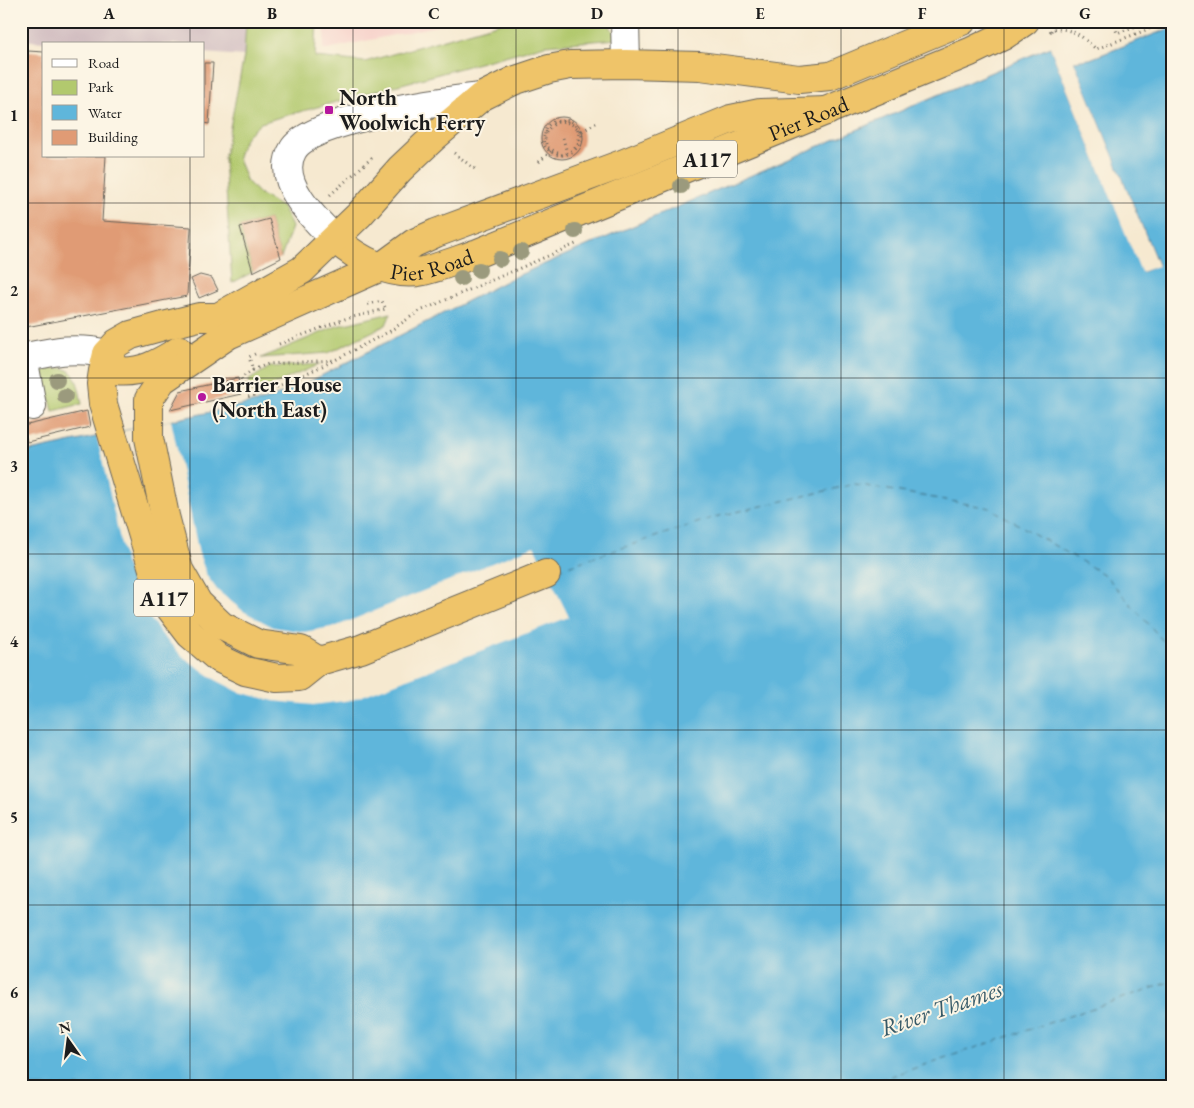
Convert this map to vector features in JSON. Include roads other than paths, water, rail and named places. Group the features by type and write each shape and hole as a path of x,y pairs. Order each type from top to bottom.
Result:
{"highway":[{"name":"Pier Road","path":"107,354 117,342 131,335 199,317 218,317 302,270 336,240 400,169 481,97 513,81 549,69 570,66 626,64 700,66 799,80 830,76 962,21"},
{"name":"Pier Road","path":"319,661 301,650 258,644 222,626 198,603 179,570 149,438 148,406 153,392 162,380 228,335 381,267 404,272 422,272 469,256 970,52 1003,36 1025,21"},
{"path":"336,240 358,256 381,267"},
{"path":"107,354 116,371 131,373 149,368 205,333 218,317"},
{"name":"A117","path":"107,354 101,384 106,415 153,569 166,604 190,634 218,658 245,672 277,678 300,677 319,661 369,646 546,574"}],"street":[{"path":"626,21 626,64"},
{"path":"336,240 318,224 299,200 287,173 293,150 310,134 335,126 392,110 481,97"},
{"path":"32,406 22,357 58,350 80,349 107,354"}],"water":[{"name":"River Thames","path":"1173,27 1173,1087 21,1087 21,453 266,400 307,383 512,278 1050,47 1142,272 1158,265 1074,61 1090,59"}],"place":[{"name":"North Woolwich Ferry","path":"329,110"},
{"name":"Barrier House (North East)","path":"202,397"}]}
